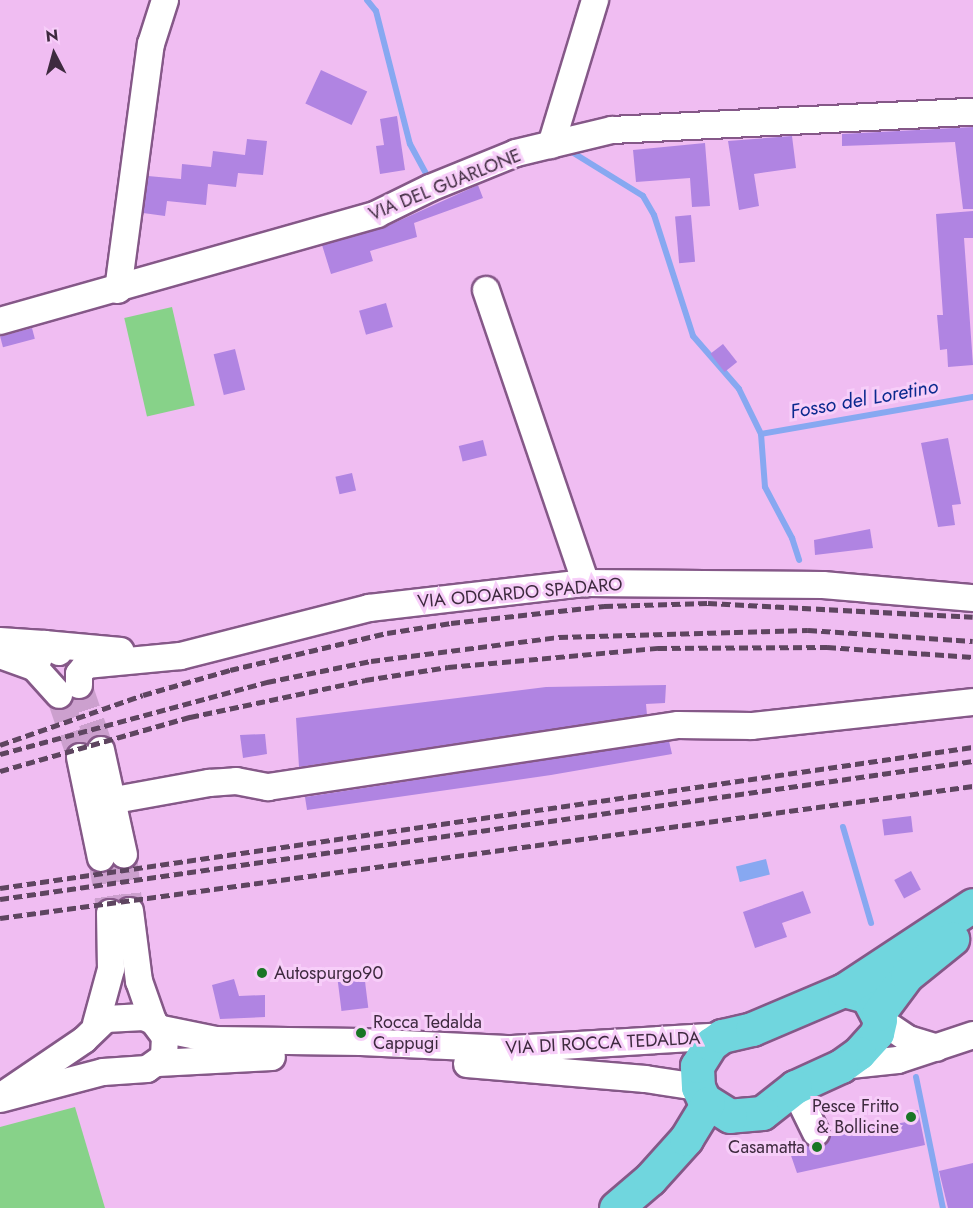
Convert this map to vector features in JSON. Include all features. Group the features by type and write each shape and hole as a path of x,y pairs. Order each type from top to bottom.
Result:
{"main road":[{"path":"616,1208 650,1179 693,1130 703,1095 699,1061 722,1036 752,1029 844,990 892,954 973,905"},
{"path":"703,1095 722,1113 742,1117 762,1113 794,1088 841,1066 870,1043 879,1017 907,975 973,920"},
{"path":"844,990 867,996 879,1017"},
{"path":"650,1179 705,1146 742,1117"}],"street":[{"path":"118,290 151,44 165,0"},
{"path":"551,145 595,0"},
{"name":"VIA DEL GUARLONE","path":"0,321 118,290 377,214 433,187 516,153 612,130 973,112"},
{"path":"486,290 586,583"},
{"name":"VIA ODOARDO SPADARO","path":"68,690 86,665 181,656 369,608 586,583 823,585 973,598"},
{"name":"VIA ODOARDO SPADARO","path":"0,641 181,656"},
{"path":"35,668 44,644 66,658 68,690"},
{"path":"0,655 35,668 68,690"},
{"path":"115,800 208,783 236,782 268,787 678,725 752,726 973,702"},
{"path":"91,754 115,800 112,857 91,754"},
{"path":"104,1072 88,1063 90,1032 111,969 120,912 139,981 166,1046 158,1063"},
{"name":"VIA DI ROCCA TEDALDA","path":"0,1098 90,1032 124,1015 157,1025 232,1041 362,1041 512,1049 722,1036"},
{"path":"879,1017 908,1039 937,1048"},
{"path":"841,1066 898,1060 973,1035"},
{"name":"VIA DI ROCCA TEDALDA","path":"0,1098 104,1072 136,1071 158,1063 335,1058 493,1065 703,1095"},
{"path":"794,1088 816,1133"}],"green space":[{"path":"172,307 195,405 147,416 124,318"},
{"path":"75,1107 105,1208 0,1208 0,1127"}],"water":[{"path":"766,859 770,875 740,882 736,866"}],"building":[{"path":"321,70 367,92 352,125 305,104"},
{"path":"397,116 405,170 380,174 376,146 384,145 380,119"},
{"path":"973,127 973,209 963,209 955,142 842,146 842,134"},
{"path":"792,136 796,168 754,174 759,206 739,210 728,141"},
{"path":"247,139 267,141 263,175 238,173 236,187 208,184 206,205 167,201 165,216 143,213 148,176 181,179 182,164 211,167 213,151 245,155"},
{"path":"705,143 710,206 692,207 690,178 636,182 633,150"},
{"path":"478,185 483,198 414,223 417,237 370,251 373,261 331,274 322,245 383,228"},
{"path":"973,211 973,238 964,238 973,365 948,367 947,349 940,350 937,315 943,315 936,214"},
{"path":"691,215 695,262 679,263 675,216"},
{"path":"386,303 393,327 366,335 359,311"},
{"path":"32,328 35,339 3,347 0,337"},
{"path":"723,344 737,362 725,372 710,354"},
{"path":"235,349 245,390 224,395 214,354"},
{"path":"948,438 961,504 952,505 955,525 938,527 921,443"},
{"path":"483,440 487,456 463,462 459,446"},
{"path":"352,473 356,491 339,494 335,477"},
{"path":"870,529 873,548 815,555 814,540"},
{"path":"666,685 665,703 646,704 647,715 299,767 296,718 546,687"},
{"path":"265,734 267,754 243,758 240,735"},
{"path":"669,741 672,754 551,775 307,810 305,797"},
{"path":"911,816 913,832 884,835 882,820"},
{"path":"911,871 921,890 904,898 894,880"},
{"path":"803,891 811,913 782,923 787,937 755,948 743,912"},
{"path":"364,973 368,1008 341,1011 337,976"},
{"path":"234,979 239,996 265,995 265,1017 220,1019 212,985"},
{"path":"918,1110 925,1145 797,1173 787,1144 804,1141 814,1148 822,1147 830,1136 906,1122 904,1113"},
{"path":"973,1163 973,1208 948,1208 939,1171"}],"waterway":[{"path":"367,0 376,11 410,144 430,181"},
{"path":"567,149 643,196 654,215 693,336 739,389 761,434 765,487 792,538 799,560"},
{"name":"Fosso del Loretino","path":"761,434 973,397"},
{"path":"843,827 871,923"},
{"path":"916,1077 943,1208"}],"tunnel":[{"path":"79,685 101,750"},
{"path":"59,695 80,757"},
{"path":"124,855 130,911"},
{"path":"101,858 110,913"}],"railway":[{"path":"0,745 143,695 230,670 387,633 451,623 604,606 708,603 973,617"},
{"path":"0,754 267,682 371,661 559,637 808,630 973,641"},
{"path":"0,771 190,717 365,680 448,667 658,648 827,647 973,657"},
{"path":"0,888 973,747"},
{"path":"0,899 973,761"},
{"path":"0,918 973,786"}],"place":[{"name":"Autospurgo90","path":"262,973"},
{"name":"Rocca Tedalda Cappugi","path":"361,1033"},
{"name":"Pesce Fritto & Bollicine","path":"911,1117"},
{"name":"Casamatta","path":"817,1147"}]}
